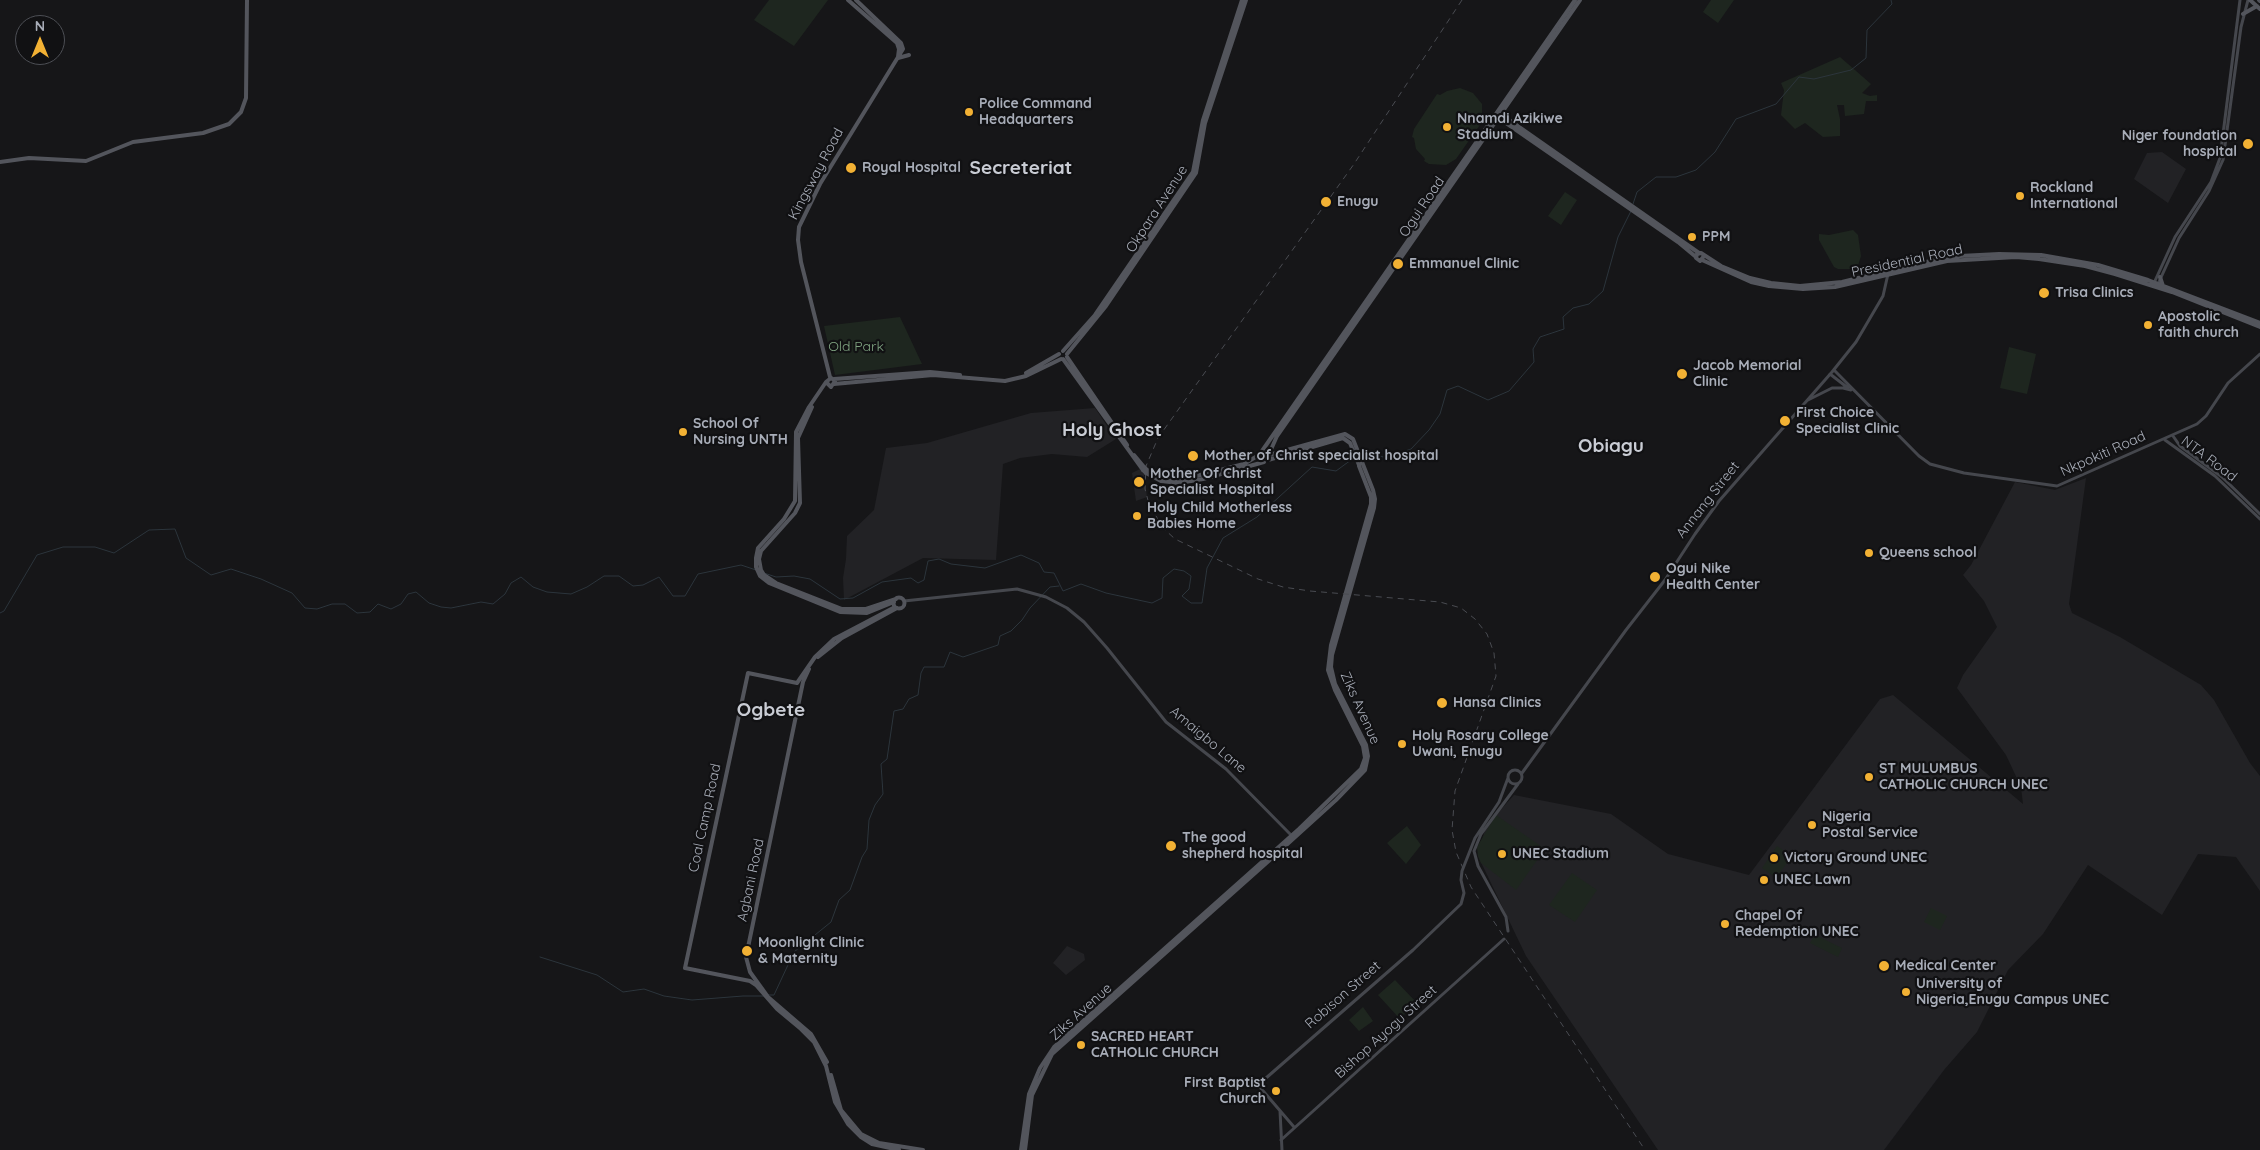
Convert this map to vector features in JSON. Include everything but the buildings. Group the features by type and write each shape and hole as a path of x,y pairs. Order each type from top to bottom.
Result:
{"main road":[{"path":"0,162 28,158 86,161 133,142 203,132 229,124 241,112 246,98 247,0"},
{"path":"848,0 897,43 899,49 897,58"},
{"path":"856,0 903,45 903,50 897,58"},
{"name":"Okpara Avenue","path":"829,386 933,375 1001,380 1026,376 1063,357 1093,320 1196,172 1205,123 1244,0"},
{"name":"Ogui Road","path":"1259,455 1575,0"},
{"name":"Ogui Road","path":"1267,458 1277,436 1494,122 1497,114 1503,109 1580,0"},
{"path":"2155,285 2175,237 2211,182 2220,158 2240,0"},
{"path":"2148,280 2154,280 2158,277 2179,238 2215,180 2223,160 2243,14 2248,0 2259,8"},
{"path":"2243,14 2259,8"},
{"path":"897,58 909,55"},
{"name":"Kingsway Road","path":"834,384 829,380 829,371 801,262 798,240 799,226 820,184 897,58"},
{"path":"1494,122 1504,120 1503,109"},
{"name":"Presidential Road","path":"1497,114 1697,255 1741,278 1787,289 1835,287 1888,272 1960,256 2025,254 2098,265 2148,280 2155,285 2260,327"},
{"name":"Presidential Road","path":"1697,255 1698,261 1703,258"},
{"name":"Presidential Road","path":"1888,272 1947,261 2024,257 2085,266 2165,287 2260,323"},
{"name":"Annang Street","path":"1522,773 1626,630 1666,580 1687,545 1714,508 1834,370 1870,320 1885,291 1888,272"},
{"path":"2158,277 2161,284 2165,287"},
{"name":"Okpara Avenue","path":"1063,357 1063,351 1093,320"},
{"name":"Nkpokiti Road","path":"1859,395 1919,456 1934,466 1964,473 2052,486 2066,484 2173,436 2201,421 2228,383 2260,354"},
{"path":"1063,357 1145,470 1162,478 1184,479 1244,464 1259,455 1260,460 1267,458 1262,451"},
{"path":"1834,370 1851,390 1859,395"},
{"name":"Okpara Avenue","path":"829,380 928,372 1001,380"},
{"path":"1830,374 1843,381 1859,395"},
{"path":"760,571 759,560 761,550 794,514 799,505 801,493 799,435 812,406 821,393 829,386 829,380"},
{"path":"829,380 810,406 796,432 797,489 795,502 784,519 758,548 756,558 760,571 776,583 844,610 866,609 895,604 904,606 904,601 900,598 895,604"},
{"path":"1805,402 1837,387 1843,381"},
{"path":"1837,387 1851,390"},
{"name":"Ziks Avenue","path":"1021,1150 1029,1094 1049,1052 1354,779 1361,770 1364,761 1363,746 1335,690 1328,670 1332,645 1371,504 1371,497 1351,437 1343,434 1203,479 1179,483 1161,481 1145,470"},
{"name":"NTA Road","path":"2173,436 2180,446 2222,477 2260,514"},
{"name":"NTA Road","path":"2164,440 2215,476 2260,519"},
{"name":"Ziks Avenue","path":"1025,1150 1032,1095 1052,1054 1324,811 1365,770 1368,756 1366,745 1335,684 1331,667 1332,655 1375,502 1373,490 1360,465"},
{"name":"Amaigbo Lane","path":"904,601 1017,589 1041,596 1074,613 1107,648 1166,722 1226,769 1292,836"},
{"name":"Coal Camp Road","path":"750,981 685,968 748,673 797,683 815,657 834,639 895,604"},
{"name":"Agbani Road","path":"895,604 834,643 810,666 804,679 747,952 748,965 766,996 777,1009 808,1034 817,1047 826,1066 835,1102 848,1124 861,1137 872,1144 899,1150"},
{"path":"1471,852 1479,836 1522,779 1522,773 1513,770 1508,774 1499,802 1475,838 1471,852 1506,917 1509,924 1508,931"},
{"path":"1508,778 1512,784 1518,784"},
{"name":"Robison Street","path":"1280,1110 1258,1085 1443,922 1462,902 1464,893 1461,876 1471,852"},
{"name":"Bishop Ayogu Street","path":"1282,1140 1294,1127 1504,939"},
{"path":"750,981 754,978"},
{"name":"Agbani Road","path":"750,981 803,1026 817,1042 828,1064 841,1110 861,1134 879,1143 923,1150"},
{"path":"1280,1110 1294,1127"},
{"path":"1280,1110 1282,1150"}],"shaded area":[{"path":"2162,152 2186,169 2168,203 2134,179 2147,153"},
{"path":"1095,408 1116,439 1087,457 1052,454 1020,458 1003,464 996,560 923,558 844,600 843,578 847,536 874,510 886,448 927,443 1031,413"},
{"name":"Mother Of Christ Specialist Hospital","path":"1140,469 1144,474 1147,497 1136,501 1132,473"},
{"path":"2086,478 2069,604 2072,613 2120,637 2201,685 2214,700 2250,763 2260,776 2260,891 2236,857 2198,854 2162,915 2088,865 2043,934 2008,970 1977,1032 1944,1070 1884,1150 1658,1150 1526,956 1478,856 1486,826 1514,795 1611,814 1668,854 1749,875 1880,699 1893,695 2023,804 2021,787 2006,755 1957,688 1963,675 1997,627 1984,601 1963,575 1971,565 2015,482 2055,490"},
{"path":"1067,946 1084,954 1085,960 1066,975 1053,963"}],"green space":[{"path":"769,0 828,0 794,46 754,20"},
{"path":"1711,0 1734,0 1718,23 1703,12"},
{"path":"1840,57 1871,84 1862,93 1870,96 1877,95 1877,101 1866,101 1864,114 1845,116 1844,105 1837,105 1840,119 1840,136 1823,137 1805,123 1795,129 1781,115 1784,90 1781,83"},
{"name":"Nnamdi Azikiwe Stadium","path":"1460,88 1473,93 1482,104 1482,122 1456,159 1446,165 1429,164 1424,161 1425,159 1416,149 1414,138 1412,137 1414,129 1437,94 1440,95"},
{"path":"1565,192 1577,200 1561,225 1548,216"},
{"path":"1853,230 1858,235 1861,256 1857,269 1838,269 1834,267 1819,240 1819,234 1829,235"},
{"name":"Old Park","path":"900,317 922,364 835,375 824,326"},
{"path":"2009,347 2036,354 2027,394 2000,388"},
{"path":"1496,815 1545,849 1516,890 1481,863 1478,856 1477,847"},
{"path":"1407,826 1421,845 1406,864 1387,843"},
{"path":"1777,846 1792,856 1776,878 1762,868"},
{"path":"1572,873 1597,890 1575,922 1549,905"},
{"path":"1931,908 1947,916 1940,930 1924,922"},
{"path":"1815,935 1842,948 1838,957 1810,943"},
{"path":"1395,980 1416,1002 1400,1019 1378,995"},
{"path":"1363,1007 1373,1021 1359,1031 1349,1020"}],"waterway":[{"path":"1633,204 1637,192 1656,177 1676,177 1696,170 1715,152 1736,119 1776,104 1799,77 1814,79 1851,70 1866,58 1867,30 1892,4 1891,0"},
{"path":"1362,456 1389,457 1411,449 1429,430 1440,414 1447,390 1458,386 1488,400 1509,391 1534,362 1533,349 1540,337 1564,329 1563,317 1573,308 1589,304 1603,291 1618,237 1631,211"},
{"path":"764,573 776,577 794,576 810,579 840,599 853,598 882,582 911,578 918,583 924,580 928,561 939,559 951,564 985,568 1021,555 1039,563 1044,572 1054,573 1063,591 1081,584 1106,593 1152,603 1162,598 1163,578 1174,569 1184,571 1191,576 1189,589 1182,596 1191,603 1202,603 1207,568 1223,538 1257,517 1312,467 1336,471 1355,457"},
{"path":"0,613 4,611 37,555 63,547 95,547 114,553 149,530 175,529 186,558 211,575 231,569 261,579 292,593 305,608 317,609 332,604 345,604 357,613 370,612 378,604 391,609 401,604 408,594 416,592 429,603 441,607 451,608 481,602 493,604 505,594 511,583 521,577 533,587 547,592 571,594 587,587 604,576 619,576 633,586 643,585 659,577 673,596 685,596 698,574 741,565 756,570"},
{"path":"768,995 774,995 794,952 831,922 839,900 850,890 862,857 867,849 869,820 875,805 883,794 881,764 887,759 894,711 903,709 909,699 918,695 921,673 924,667 944,667 950,652 963,657 998,645 1000,636 1011,631 1050,587 1059,586"},
{"path":"540,957 597,975 623,992 644,989 664,996 692,1000 764,996"}],"railway":[{"path":"1462,0 1354,164 1158,438 1146,466 1145,489 1149,504 1163,528 1175,539 1258,579 1283,587 1310,591 1440,602 1461,608 1475,619 1487,634 1494,653 1496,676 1455,791 1452,830 1456,852 1471,887 1645,1150"}],"place":[{"name":"Police Command Headquarters","path":"969,112"},
{"name":"Nnamdi Azikiwe Stadium","path":"1447,127"},
{"name":"Niger foundation hospital","path":"2248,144"},
{"name":"Royal Hospital","path":"851,168"},
{"name":"Rockland International","path":"2020,196"},
{"name":"Enugu","path":"1326,202"},
{"name":"PPM","path":"1692,237"},
{"name":"Emmanuel Clinic","path":"1398,264"},
{"name":"Trisa Clinics","path":"2044,293"},
{"name":"Apostolic faith church","path":"2148,325"},
{"name":"Jacob Memorial Clinic","path":"1682,374"},
{"name":"First Choice Specialist Clinic","path":"1785,421"},
{"name":"School Of Nursing UNTH","path":"683,432"},
{"name":"Mother of Christ specialist hospital","path":"1193,456"},
{"name":"Mother Of Christ Specialist Hospital","path":"1139,482"},
{"name":"Holy Child Motherless Babies Home","path":"1137,516"},
{"name":"Queens school","path":"1869,553"},
{"name":"Ogui Nike Health Center","path":"1655,577"},
{"name":"Hansa Clinics","path":"1442,703"},
{"name":"Holy Rosary College Uwani, Enugu","path":"1402,744"},
{"name":"ST MULUMBUS CATHOLIC CHURCH UNEC","path":"1869,777"},
{"name":"Nigeria Postal Service","path":"1812,825"},
{"name":"The good shepherd hospital","path":"1171,846"},
{"name":"UNEC Stadium","path":"1502,854"},
{"name":"Victory Ground UNEC","path":"1774,858"},
{"name":"UNEC Lawn","path":"1764,880"},
{"name":"Chapel Of Redemption UNEC","path":"1725,924"},
{"name":"Moonlight Clinic & Maternity","path":"747,951"},
{"name":"Medical Center","path":"1884,966"},
{"name":"University of Nigeria,Enugu Campus UNEC","path":"1906,992"},
{"name":"SACRED HEART CATHOLIC CHURCH","path":"1081,1045"},
{"name":"First Baptist Church","path":"1276,1091"}],"district":[{"name":"Secreteriat","path":"1021,168"},
{"name":"Holy Ghost","path":"1112,430"},
{"name":"Obiagu","path":"1611,446"},
{"name":"Ogbete","path":"771,710"}]}
